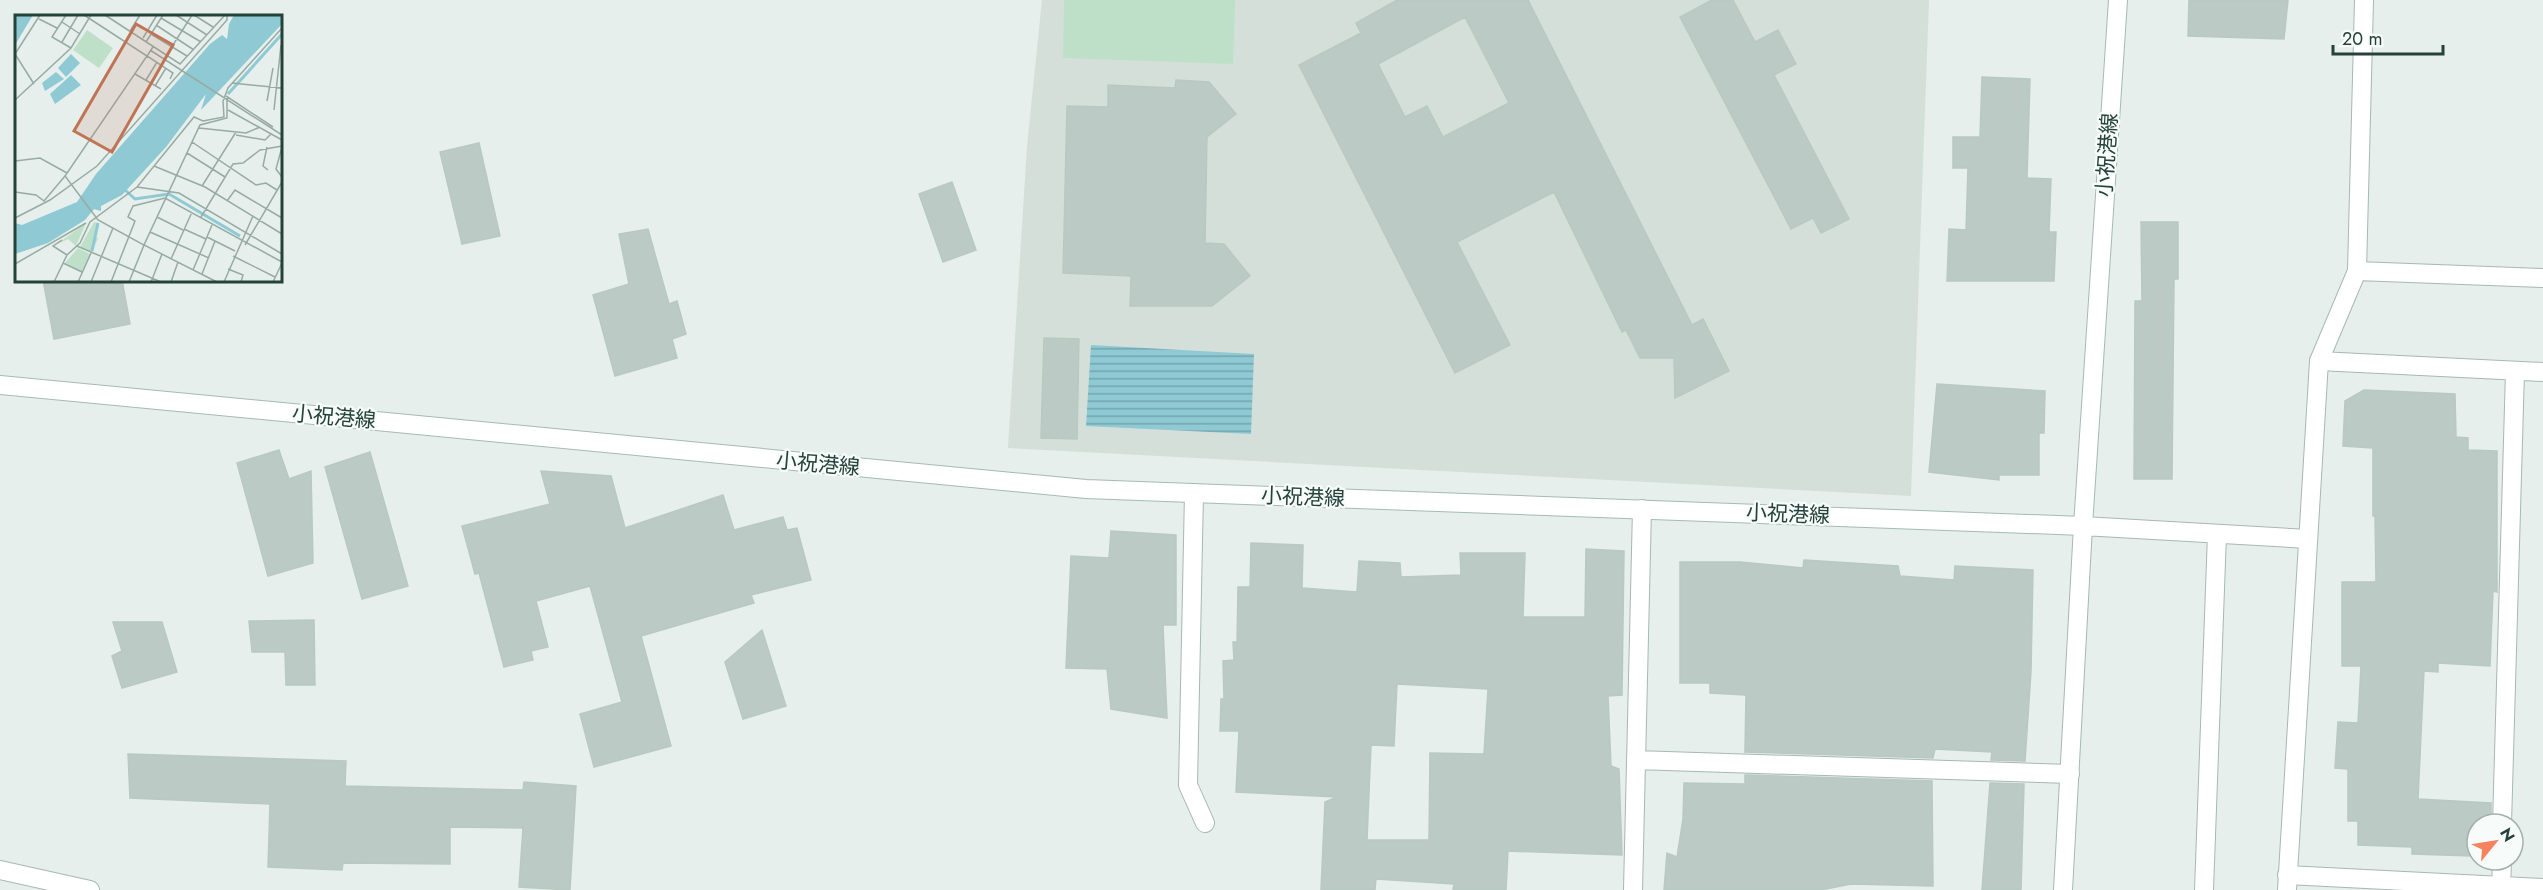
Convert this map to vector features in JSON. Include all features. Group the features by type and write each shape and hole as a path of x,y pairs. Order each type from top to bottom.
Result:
{"street":[{"name":"小祝港線","path":"0,385 1086,489 2083,526 2118,0"},
{"path":"2364,0 2357,271 2319,361 2287,883 2543,888"},
{"path":"2357,271 2543,278"},
{"path":"2319,361 2543,372"},
{"path":"2502,812 2515,371"},
{"path":"1194,493 1188,785 1205,823"},
{"path":"1633,890 1642,508"},
{"path":"2063,890 2083,526 2308,539"},
{"path":"2204,890 2217,534"},
{"path":"1636,760 2070,774"},
{"path":"0,870 90,890"},
{"path":"2501,888 2502,872"}],"shaded area":[{"path":"1042,0 1929,0 1911,496 1008,448 1027,146"}],"green space":[{"path":"1064,0 1235,0 1233,64 1063,58"}],"water":[{"path":"1091,345 1254,354 1251,434 1086,426"}],"building":[{"path":"1397,0 1528,0 1692,325 1703,319 1729,371 1675,398 1674,358 1640,358 1626,330 1622,332 1554,192 1457,242 1510,345 1455,373 1299,65 1361,33 1356,23","holes":["1465,17 1509,103 1443,137 1427,106 1405,117 1378,64"]},
{"path":"1712,0 1733,0 1755,42 1778,30 1796,64 1774,75 1849,219 1821,233 1813,218 1791,229 1680,17"},
{"path":"2189,0 2288,0 2284,39 2188,36"},
{"path":"1982,77 2030,79 2027,178 2051,179 2049,232 2056,232 2054,281 1947,281 1949,229 1966,230 1968,168 1953,168 1953,137 1980,137"},
{"path":"1176,80 1209,82 1236,114 1207,137 1205,243 1224,244 1250,276 1212,306 1130,306 1131,276 1063,273 1067,106 1108,107 1108,85 1175,88"},
{"path":"479,143 500,236 462,244 440,152"},
{"path":"952,182 976,250 943,262 919,194"},
{"path":"2141,222 2178,222 2178,279 2174,279 2172,479 2134,479 2135,301 2142,301"},
{"path":"648,229 669,304 677,301 686,334 672,339 677,358 615,376 593,295 629,284 619,234"},
{"path":"43,282 122,282 130,324 54,339"},
{"path":"1044,338 1079,339 1077,439 1041,438"},
{"path":"1937,384 2045,391 2044,433 2039,433 2039,475 1999,475 1999,480 1929,472"},
{"path":"2364,390 2455,394 2456,437 2468,438 2468,450 2497,451 2497,592 2493,591 2490,666 2438,663 2438,672 2424,671 2418,799 2491,803 2491,812 2465,812 2465,856 2412,854 2412,847 2358,845 2358,821 2348,821 2348,769 2335,768 2338,722 2358,723 2361,666 2342,666 2342,582 2376,582 2373,448 2343,446 2345,401"},
{"path":"279,450 289,479 311,471 313,563 268,576 237,463"},
{"path":"370,452 408,586 362,599 325,467"},
{"path":"541,471 611,476 625,528 723,495 734,530 783,517 787,530 797,528 811,580 751,595 754,603 641,636 671,746 594,767 580,714 622,702 590,586 536,601 548,647 531,651 533,660 504,667 479,573 475,574 462,526 550,504"},
{"path":"1111,531 1176,535 1176,625 1163,625 1167,718 1111,709 1107,669 1066,668 1071,556 1109,558"},
{"path":"1251,543 1303,545 1302,588 1357,592 1359,561 1400,563 1401,577 1461,575 1460,553 1525,553 1523,617 1585,617 1586,549 1624,551 1622,695 1608,696 1611,766 1619,769 1622,855 1508,851 1506,890 1453,890 1454,884 1376,879 1375,890 1321,890 1325,802 1337,797 1236,792 1239,731 1220,731 1221,699 1224,699 1223,661 1234,660 1233,642 1237,642 1238,587 1250,587","holes":["1397,684 1488,689 1484,754 1430,753 1429,840 1367,840 1371,745 1394,746"]},
{"path":"1804,560 1898,566 1900,576 1954,580 1955,566 2033,570 2031,671 2025,761 1991,760 1992,752 1935,749 1933,758 1745,752 1746,695 1710,693 1710,683 1680,683 1680,562 1740,562 1803,568"},
{"path":"314,620 315,685 286,685 285,652 252,652 249,621"},
{"path":"113,622 162,622 177,672 122,688 112,656 122,651"},
{"path":"762,630 786,706 743,719 725,662"},
{"path":"128,754 346,761 345,786 523,790 524,782 576,786 570,890 519,887 523,828 450,827 450,864 343,863 342,870 268,867 270,804 130,798"},
{"path":"1745,775 1932,781 1933,886 1851,884 1821,890 1664,890 1667,853 1677,857 1683,819 1684,783 1745,784"},
{"path":"1990,783 2024,784 2021,890 1982,890"}]}
